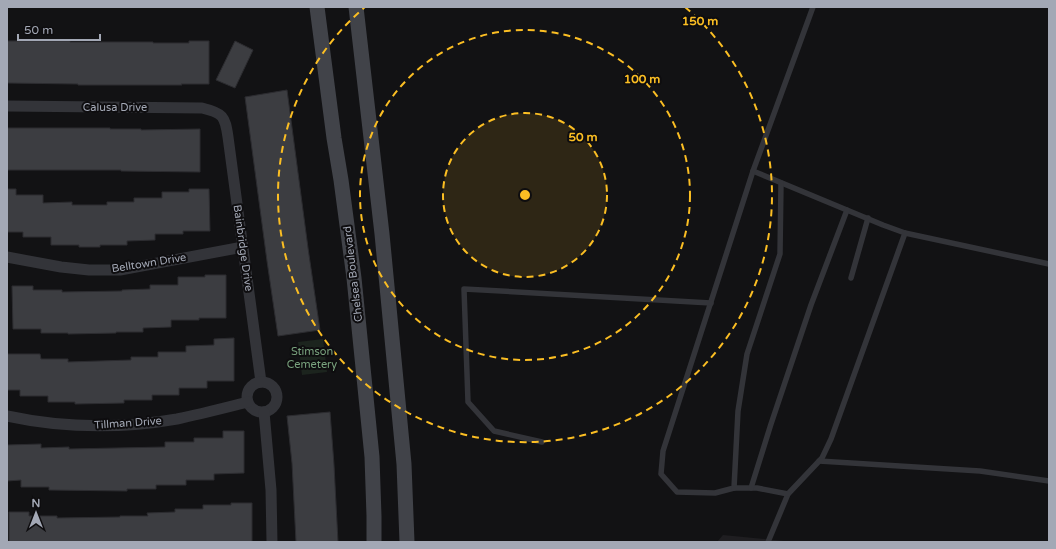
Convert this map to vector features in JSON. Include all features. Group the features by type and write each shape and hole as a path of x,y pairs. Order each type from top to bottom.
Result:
{"main road":[{"name":"Chelsea Boulevard","path":"317,7 356,293 372,457 374,542"},
{"path":"356,7 382,234 404,464 407,542"}],"street":[{"name":"Calusa Drive","path":"7,106 202,108 214,110 222,115"},
{"name":"Bainbridge Drive","path":"222,115 227,125 261,382"},
{"name":"Belltown Drive","path":"7,258 89,270 120,270 243,247"},
{"path":"261,382 274,388 277,397 271,410 264,412 256,411 248,402 247,395 252,386 261,382"},
{"name":"Tillman Drive","path":"7,416 63,425 94,427 124,426 178,419 248,402"},
{"path":"264,412 271,490 272,542"}],"lane":[{"path":"788,494 757,488 734,488 715,493 677,492 661,474 663,451 753,171 813,7"},
{"path":"753,171 905,233 1049,264"},
{"path":"734,488 738,411 747,354 780,254 781,183"},
{"path":"751,488 811,306 847,210"},
{"path":"850,278 868,218"},
{"path":"768,542 788,494 822,458 831,439 905,233"},
{"path":"542,442 494,431 468,402 464,289 711,303"},
{"path":"819,461 980,471 1049,481"}],"shaded area":[{"path":"723,535 794,542 717,542"}],"green space":[{"name":"Stimson Cemetery","path":"323,339 327,372 302,375 298,342"}],"building":[{"path":"7,41 189,43 189,41 209,41 209,84 78,85 7,83"},
{"path":"235,41 253,50 235,88 216,80"},
{"path":"287,90 320,330 278,336 245,97"},
{"path":"7,128 110,128 141,130 200,129 200,172 7,170"},
{"path":"7,189 16,189 16,195 43,195 43,203 72,202 72,205 107,205 107,202 134,202 134,198 162,198 162,192 189,192 189,189 209,189 210,231 183,231 183,234 155,234 155,240 127,241 127,245 79,247 79,245 51,245 51,237 23,237 23,232 7,232"},
{"path":"205,275 226,275 226,318 171,320 171,327 143,328 143,332 68,334 41,333 41,329 13,329 12,286 33,286 33,290 62,290 62,292 122,291 150,289 150,285 178,285 178,277 205,277"},
{"path":"234,338 234,381 207,381 207,388 179,388 179,395 152,395 152,400 124,400 124,403 75,404 75,402 48,402 48,396 20,396 20,390 7,390 7,354 40,354 41,359 68,359 68,362 131,360 131,357 158,357 158,352 186,352 186,346 214,345 214,339"},
{"path":"330,412 338,542 296,542 292,463 287,416"},
{"path":"223,431 244,431 244,473 214,474 214,480 186,480 186,485 156,485 156,489 127,489 127,491 49,490 49,487 21,487 21,480 7,481 7,445 41,444 41,448 69,447 69,449 165,447 165,442 194,442 194,438 223,438"},
{"path":"231,503 252,503 252,542 9,542 9,512 29,512 29,516 57,516 57,518 148,516 147,513 175,512 175,509 203,509 203,505 231,505"}]}
